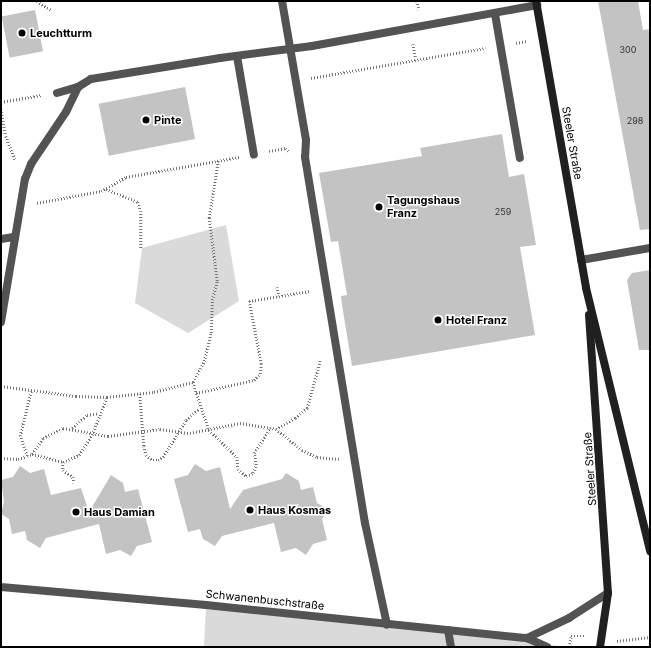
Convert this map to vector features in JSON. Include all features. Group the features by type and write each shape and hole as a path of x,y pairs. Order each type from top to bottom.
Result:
{"main road":[{"name":"Steeler Straße","path":"536,3 586,288 650,551"},
{"name":"Steeler Straße","path":"586,288 608,594 600,647"}],"street":[{"path":"282,1 306,140 305,157 354,457 369,545 387,625"},
{"path":"57,92 78,87 91,78 290,49 495,14 536,3"},
{"path":"495,14 520,158"},
{"path":"237,56 254,155"},
{"path":"1,322 14,237 26,179 31,164 66,112 78,87"},
{"path":"1,239 14,237"},
{"path":"581,260 650,248"},
{"name":"Schwanenbuschstraße","path":"1,587 206,605 387,625 527,638 547,647"},
{"path":"527,638 569,618 608,594"},
{"path":"448,630 451,647"}],"path":[{"path":"37,1 51,10"},
{"path":"295,80 543,38"},
{"path":"1,102 57,92"},
{"path":"1,109 12,154 26,179"},
{"path":"21,206 106,189 114,182 126,177 286,148 294,159 305,157"},
{"path":"218,161 209,218 217,281 212,300 211,333 204,361 193,382 200,408 209,430 236,457 241,473 250,476 256,465 254,453 270,428"},
{"path":"106,189 138,202 141,211 140,248"},
{"path":"277,287 279,296"},
{"path":"196,393 254,380 260,374 261,364 250,301 326,288"},
{"path":"276,429 295,418 306,408 320,364 320,356"},
{"path":"1,386 31,391 107,397 140,394 193,382"},
{"path":"27,456 20,436 31,391"},
{"path":"140,394 146,455 158,460 163,457 178,432 192,413 200,408"},
{"path":"32,454 63,462 79,455 92,435 99,413 107,397"},
{"path":"72,428 87,415 99,413"},
{"path":"1,458 18,459 32,454 46,435 63,428 72,428 92,435 108,436 160,429 178,432 209,430 240,423 276,429 287,440 317,457 333,460 354,457"},
{"path":"63,462 63,470 73,476 74,483"},
{"path":"569,647 571,636"}],"shaded area":[{"path":"226,225 239,301 188,333 135,303 142,248"},
{"path":"206,607 533,641 562,647 204,647"}],"building":[{"path":"598,1 638,1 643,30 650,29 650,229 640,230"},
{"name":"Leuchtturm","path":"35,10 43,51 10,58 2,16"},
{"name":"Pinte","path":"185,87 195,139 109,156 99,104"},
{"path":"502,134 509,177 524,174 536,245 520,247 535,335 352,366 342,305 341,296 347,295 338,241 331,242 319,173 422,156 420,148"},
{"path":"650,270 650,350 639,350 627,280 632,273"},
{"name":"Haus Kosmas","path":"195,464 206,471 220,467 230,509 243,490 282,479 286,473 299,481 301,490 313,487 317,503 328,509 322,519 327,540 313,544 306,555 296,548 281,552 274,523 222,536 215,546 203,539 200,529 188,532 174,479 188,475"},
{"name":"Haus Damian","path":"20,466 30,473 44,469 51,495 81,488 89,512 111,475 123,483 125,492 138,489 152,542 137,546 131,556 120,550 106,554 99,524 46,538 40,548 27,540 25,531 12,534 9,519 1,514 4,502 1,480 13,477"}],"place":[{"name":"Leuchtturm","path":"22,33"},
{"name":"Pinte","path":"146,120"},
{"name":"Tagungshaus Franz","path":"379,207"},
{"name":"Hotel Franz","path":"438,320"},
{"name":"Haus Kosmas","path":"250,510"},
{"name":"Haus Damian","path":"76,512"}]}
